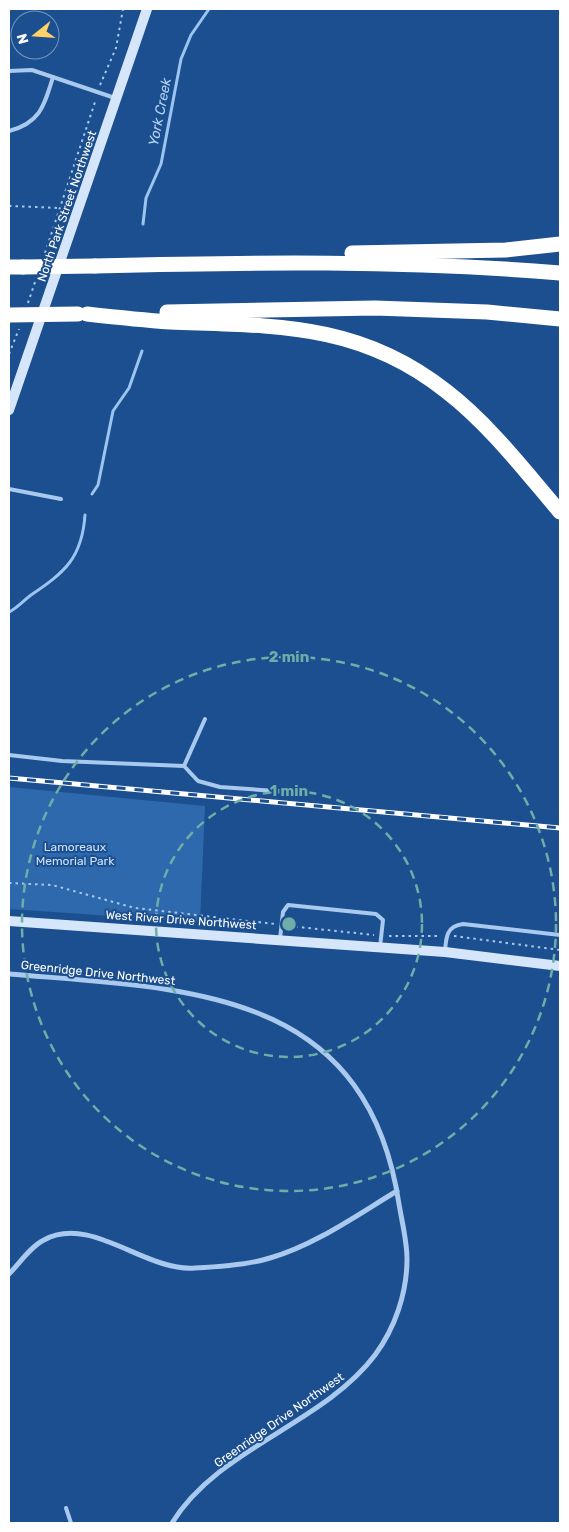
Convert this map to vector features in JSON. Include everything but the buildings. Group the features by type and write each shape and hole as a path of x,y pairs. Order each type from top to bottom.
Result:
{"highway":[{"path":"285,262 354,253 506,250 560,244"},
{"path":"16,267 285,262 491,267 560,274"},
{"path":"9,315 367,308 486,312 560,319"},
{"path":"82,314 168,322 246,323 295,327 330,334 368,346 410,366 446,390 479,419 560,512"}],"main road":[{"name":"North Park Street Northwest","path":"9,410 147,9"},
{"name":"West River Drive Northwest","path":"9,921 445,952 560,966"}],"street":[{"name":"Greenridge Drive Northwest","path":"9,974 166,988 244,1006 292,1028 330,1058 352,1083 375,1120 389,1154 397,1191 407,1259 402,1300 394,1326 375,1354 352,1381 210,1480 180,1511 172,1523"},
{"path":"9,1274 42,1240 62,1233 82,1233 164,1264 193,1269 269,1259 297,1248 339,1226 397,1191"}],"lane":[{"path":"9,70 32,70 117,99"},
{"path":"9,131 25,127 36,117 45,102 53,77"},
{"path":"9,489 61,499"},
{"path":"184,766 205,719"},
{"path":"9,755 62,761 184,766 198,781 220,787 304,793"},
{"path":"280,940 282,912 288,906 376,914 383,920 380,947"},
{"path":"445,952 447,933 453,926 463,924 560,935"},
{"path":"66,1508 71,1523"}],"path":[{"path":"44,254 98,91 116,48 123,9"},
{"path":"9,206 60,208"},
{"path":"25,310 38,273"},
{"path":"9,354 19,328"}],"green space":[{"name":"Lamoreaux Memorial Park","path":"9,787 205,806 200,922 9,909"}],"waterway":[{"name":"York Creek","path":"143,224 146,198 161,164 181,59 191,35 209,9"},
{"name":"York Creek","path":"92,494 98,485 113,411 129,388 142,351"},
{"name":"York Creek","path":"9,612 53,579 70,562 80,542 85,515"}],"railway":[{"path":"9,778 560,828"}]}
